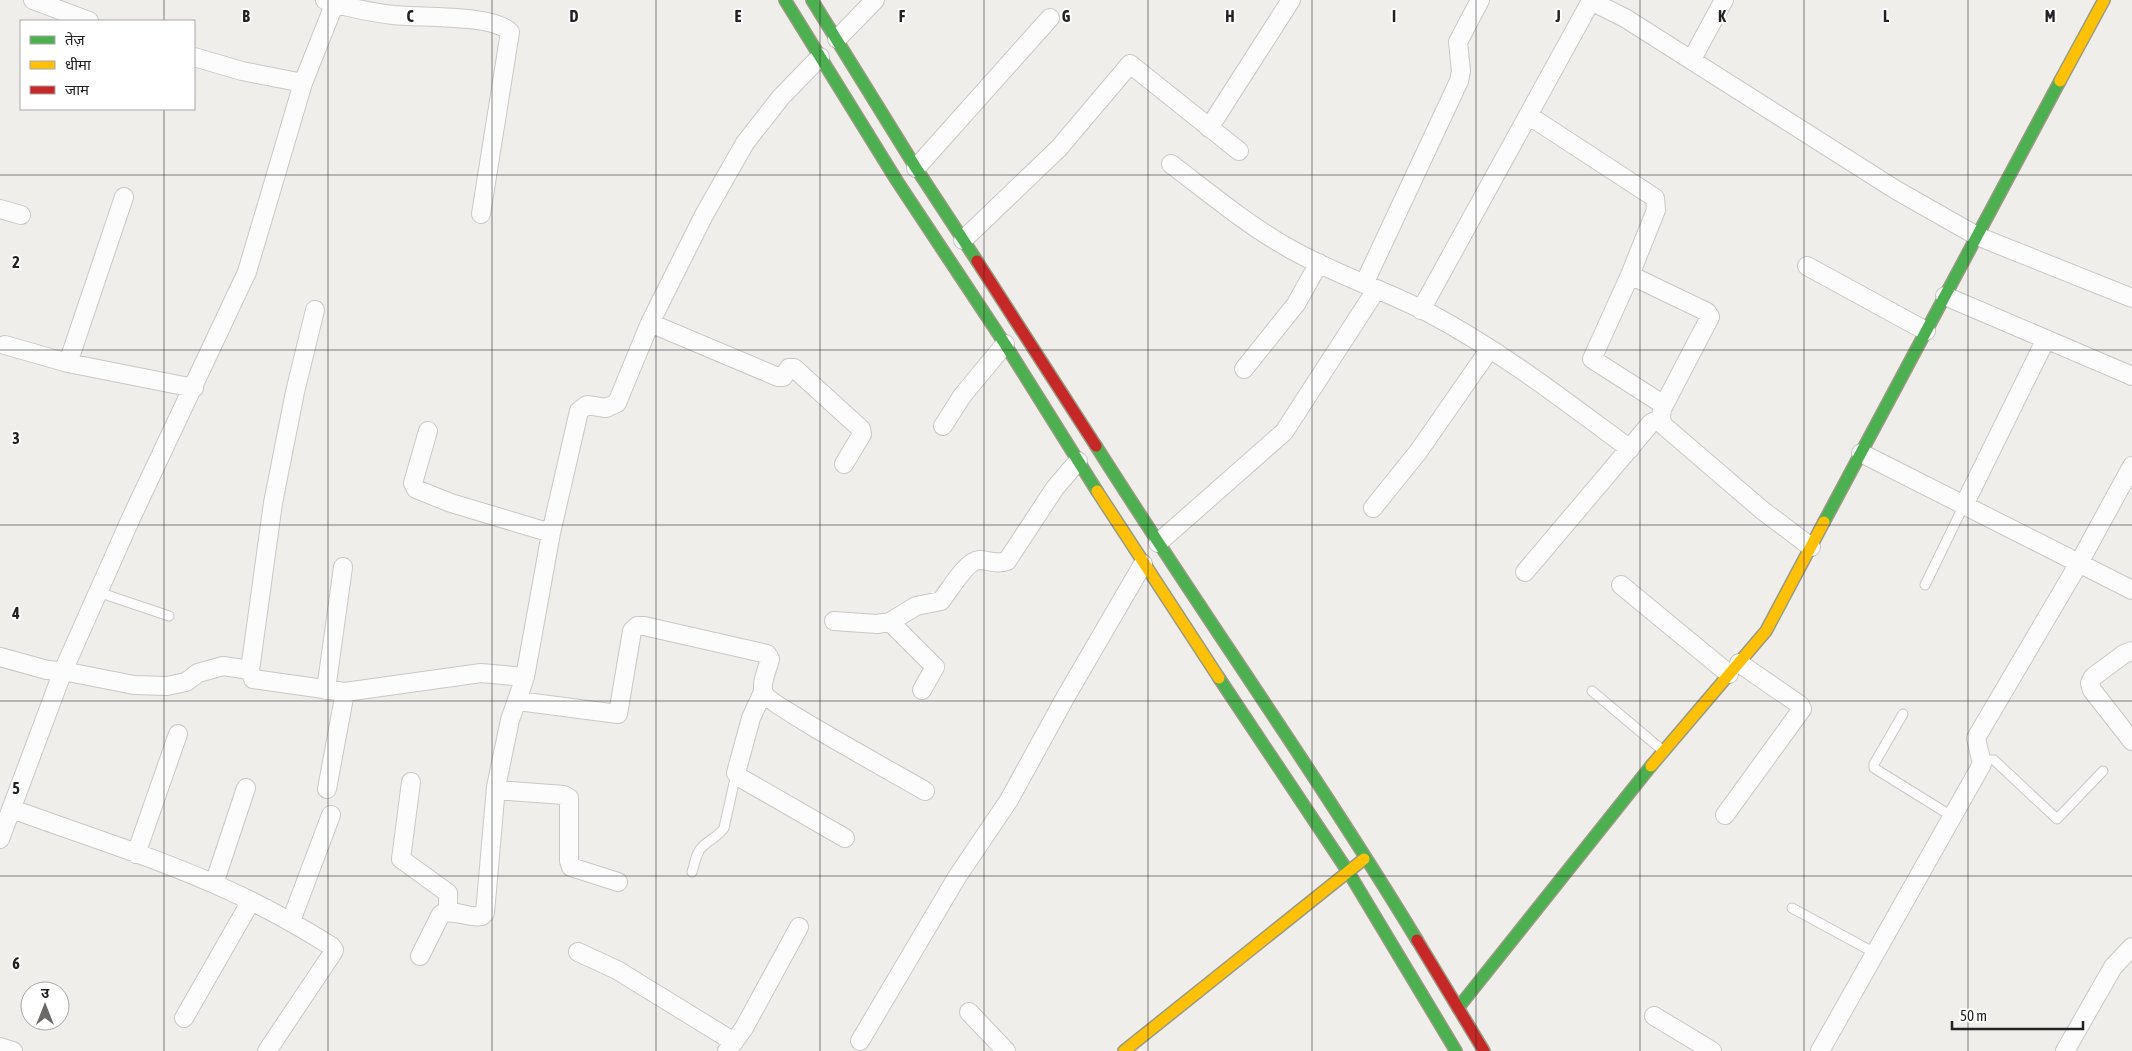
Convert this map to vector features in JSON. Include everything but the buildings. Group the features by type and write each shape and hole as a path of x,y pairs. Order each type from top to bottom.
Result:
{"main road":[{"path":"785,0 907,197 1005,344 1143,564 1349,873 1456,1051"},
{"path":"812,0 916,168 1024,332 1158,543 1367,857 1484,1051"},
{"path":"1458,1008 1663,751 1766,631 2104,0"},
{"path":"1125,1051 1367,857"}],"street":[{"path":"33,0 86,20"},
{"path":"837,39 875,0"},
{"path":"1209,128 1291,0"},
{"path":"1158,543 1284,432 1370,287 1459,81 1461,71 1458,42 1480,0"},
{"path":"1692,59 1724,0"},
{"path":"0,839 63,671 247,272 303,84 332,1 394,15 450,17 504,25 510,32 481,214"},
{"path":"1421,310 1591,1 1625,18 1896,190 1977,236 2132,298"},
{"path":"916,168 1050,18"},
{"path":"195,57 242,71 303,84"},
{"path":"420,956 441,914 448,911 472,918 482,916 485,913 496,790 509,726 525,677 551,533 579,411 587,405 606,408 617,403 650,324 704,215 745,143 781,97 820,57"},
{"path":"963,240 1059,148 1130,64 1239,151"},
{"path":"1528,115 1655,198 1656,210 1630,275 1592,358 1662,411 1663,425 1672,434 1762,510 1811,547"},
{"path":"1171,164 1284,246 1421,310 1537,380 1630,449"},
{"path":"68,363 124,197"},
{"path":"0,209 22,215"},
{"path":"1244,369 1296,304 1319,264"},
{"path":"1806,266 1926,331"},
{"path":"1525,572 1662,411 1710,317 1707,312 1630,275"},
{"path":"1945,296 2132,376"},
{"path":"315,310 276,487 250,670 253,679 345,692 481,673 525,677"},
{"path":"650,324 778,377 783,376 790,368 794,368 861,429 862,434 844,464"},
{"path":"1964,505 2046,339"},
{"path":"942,426 962,396 1005,344"},
{"path":"5,346 68,363 194,388"},
{"path":"1373,508 1418,452 1489,350"},
{"path":"428,431 413,483 416,489 451,504 551,533"},
{"path":"1862,453 2132,590"},
{"path":"834,620 878,624 890,622 916,606 941,601 968,564 980,560 999,564 1007,561 1056,488 1078,460"},
{"path":"1820,1051 1953,817 1982,760 1976,738 2079,563 2132,466"},
{"path":"860,1040 957,877 1009,800 1065,698 1143,564"},
{"path":"326,690 343,567"},
{"path":"1621,586 1734,669 1800,705 1802,709 1725,815"},
{"path":"890,622 935,667 922,690"},
{"path":"518,701 618,714 620,712 632,631 637,626 767,654 770,659 763,692 752,718 736,773 739,777 845,838"},
{"path":"2132,651 2124,654 2101,671 2090,683 2092,690 2132,741"},
{"path":"0,657 47,670 63,671 134,685 168,686 186,682 198,673 223,666 250,670"},
{"path":"327,789 345,692"},
{"path":"763,692 789,712 925,791"},
{"path":"136,854 178,734"},
{"path":"410,782 401,859 448,893 448,911"},
{"path":"214,884 246,788"},
{"path":"496,790 564,795 569,798 568,861 571,867 618,882"},
{"path":"12,809 214,884 291,921 331,946 334,950 267,1051"},
{"path":"291,921 331,815"},
{"path":"184,1018 250,901"},
{"path":"578,952 617,970 730,1046 744,1028 799,927"},
{"path":"2065,1051 2113,967 2132,946"},
{"path":"969,1012 1006,1051"},
{"path":"1654,1016 1712,1051"},
{"path":"0,1047 12,1051"}],"lane":[{"path":"1925,586 1964,505"},
{"path":"98,592 169,616"},
{"path":"1592,691 1663,751"},
{"path":"1903,714 1874,764 1874,768 1953,817"},
{"path":"1982,760 1994,760 2057,819 2103,771"},
{"path":"692,872 698,851 703,845 720,835 724,828 736,773"},
{"path":"1792,908 1875,953"}],"traffic: fast":[{"path":"785,0 897,181 1005,344 1097,491"},
{"path":"812,0 916,168 977,261"},
{"path":"1824,522 2060,81"},
{"path":"1096,446 1339,815 1417,940"},
{"path":"1219,678 1349,873 1456,1051"},
{"path":"1458,1008 1651,766"}],"traffic: slow":[{"path":"2060,81 2104,0"},
{"path":"1097,491 1219,678"},
{"path":"1651,766 1766,631 1824,522"},
{"path":"1124,1051 1364,859"}],"traffic: jam":[{"path":"977,261 1096,446"},
{"path":"1417,940 1484,1051"}]}
